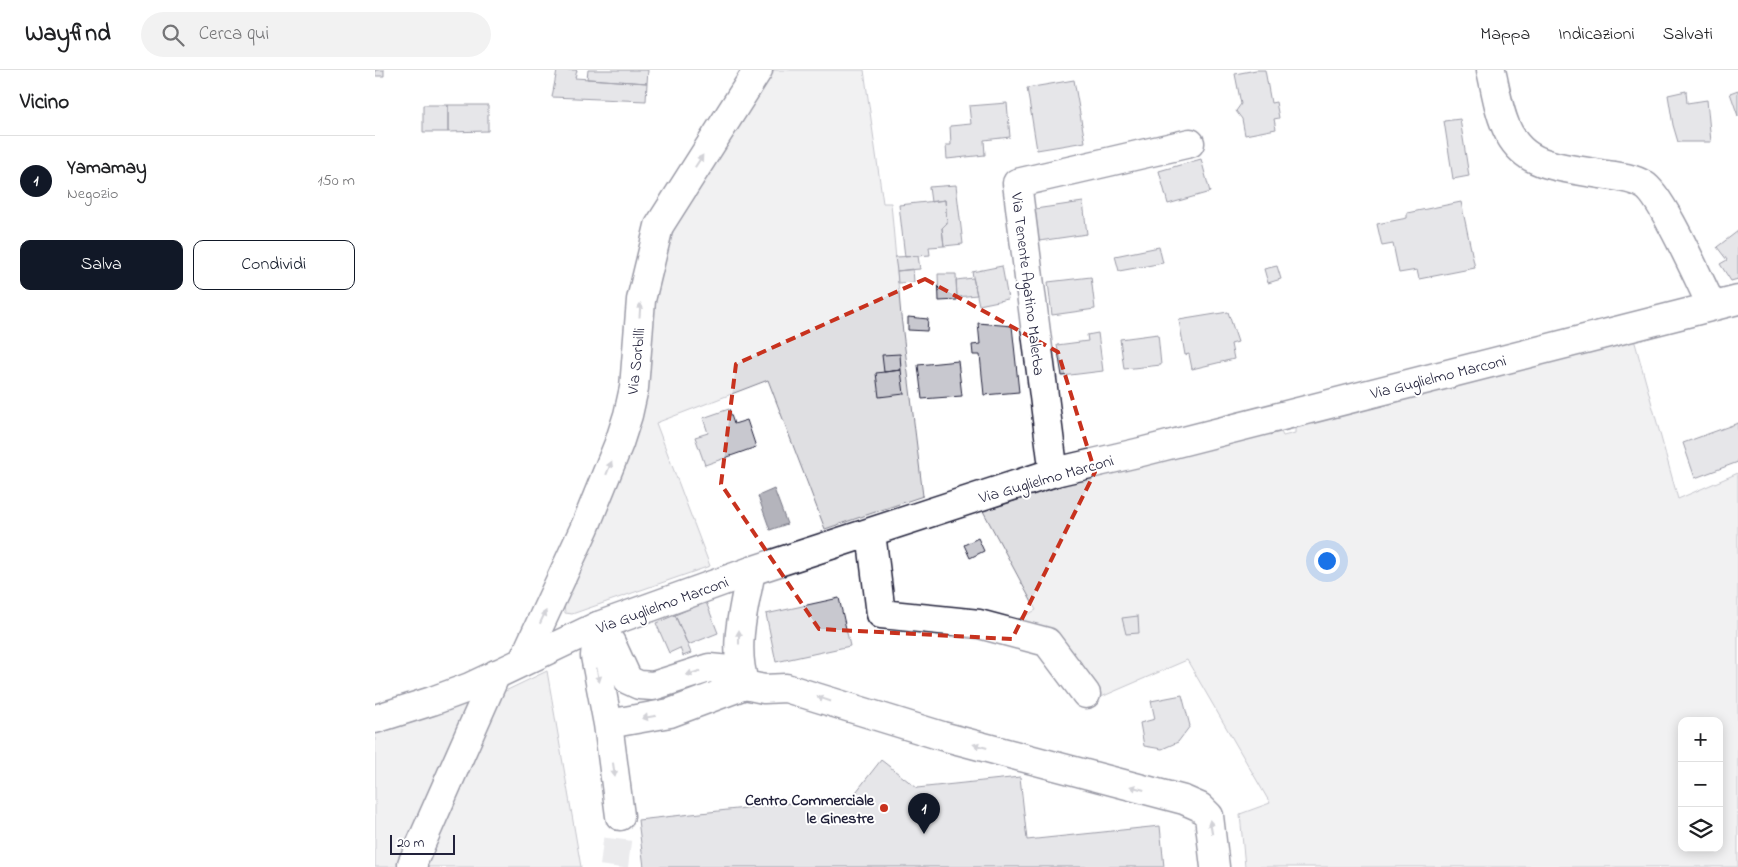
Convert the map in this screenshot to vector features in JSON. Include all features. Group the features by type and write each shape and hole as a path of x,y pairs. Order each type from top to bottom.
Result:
{"street":[{"name":"Via Sorbilli","path":"523,661 585,527 619,443 628,415 634,388 641,300 659,226 758,70"},
{"path":"1491,70 1503,122 1513,141 1528,156 1547,164 1624,178 1645,185 1660,203 1725,303"},
{"name":"Via Tenente Agatino Malerba","path":"1055,472 1017,183 1190,143"},
{"name":"Via Guglielmo Marconi","path":"375,719 432,701 496,674 598,626 751,571 1055,472 1137,453 1725,303"},
{"path":"871,533 881,614 979,624 1047,642 1086,694"},
{"path":"743,678 739,631 751,571"},
{"path":"598,626 611,643 628,680 639,686 653,686 709,668 743,678 765,689 785,688 942,736 1184,800 1200,807 1209,816 1215,867"},
{"path":"598,626 595,656 608,724 620,816"},
{"path":"413,867 412,864 496,674"},
{"path":"608,724 670,713 743,678"}],"highlighted area":[{"path":"925,279 1058,352 1095,472 1012,639 819,629 721,484 736,364"}],"shaded area":[{"path":"768,70 864,70 883,203 891,203 901,316 923,496 825,529 768,380 656,423 710,566 572,614 565,613 564,605 620,459 660,246"},
{"path":"1634,339 1678,499 1738,473 1738,867 1245,867 1240,814 1270,803 1187,660 1099,698 1055,632 1015,621 1036,610 983,511 1070,483 1279,428 1283,436 1295,433 1295,424"},
{"path":"774,489 787,524 770,530 758,496"},
{"path":"547,671 581,867 425,867 497,695"},
{"path":"479,698 409,867 375,867 375,730"}],"building":[{"path":"375,70 384,70 384,76 375,76"},
{"path":"557,70 577,70 575,78 647,83 646,101 552,97"},
{"path":"588,70 648,70 647,83 587,79"},
{"path":"1265,70 1271,103 1276,102 1279,118 1274,119 1276,129 1245,135 1242,119 1236,111 1241,104 1235,74"},
{"path":"1074,80 1085,142 1037,150 1027,88"},
{"path":"1738,90 1738,116 1730,93"},
{"path":"1686,91 1687,103 1707,100 1711,142 1678,142 1668,95"},
{"path":"1007,103 1010,137 984,140 985,155 947,159 946,145 951,145 950,126 971,124 969,106"},
{"path":"423,105 448,105 448,132 423,132"},
{"path":"448,105 488,105 488,131 448,132"},
{"path":"1460,119 1469,176 1453,179 1444,121"},
{"path":"1201,159 1210,192 1168,204 1159,171"},
{"path":"956,185 963,244 944,246 942,228 947,223 945,200 931,202 929,187"},
{"path":"945,200 947,223 942,228 944,246 929,247 930,255 905,257 899,205"},
{"path":"1083,202 1087,234 1039,241 1035,209"},
{"path":"1461,202 1475,268 1419,279 1417,270 1399,273 1393,244 1382,246 1377,224 1407,218 1407,213"},
{"path":"1738,231 1738,279 1731,281 1720,264 1727,260 1717,247"},
{"path":"1159,247 1163,263 1119,271 1115,256"},
{"path":"918,256 920,269 897,271 895,257"},
{"path":"1002,266 1008,299 979,305 972,272"},
{"path":"1277,266 1281,279 1268,283 1264,269"},
{"path":"913,269 914,282 898,283 897,271"},
{"path":"938,274 956,274 957,300 939,301"},
{"path":"1091,277 1095,309 1052,315 1048,282"},
{"path":"973,278 977,295 957,297 956,280"},
{"path":"1228,312 1238,342 1231,344 1234,359 1192,369 1189,354 1185,355 1179,320"},
{"path":"908,317 928,319 927,331 908,330"},
{"path":"978,323 1012,326 1019,392 984,395 980,355 973,355 972,345 980,344"},
{"path":"1098,333 1103,371 1062,376 1057,345 1088,341 1087,335"},
{"path":"1158,334 1161,365 1124,369 1120,339"},
{"path":"900,354 901,370 884,372 882,355"},
{"path":"958,361 962,396 922,399 918,365"},
{"path":"901,370 904,394 879,397 876,373"},
{"path":"729,409 734,424 747,420 756,447 705,465 695,437 708,433 703,418"},
{"path":"1738,423 1738,462 1695,478 1683,443"},
{"path":"978,538 984,551 970,558 964,545"},
{"path":"839,598 850,646 776,662 766,614"},
{"path":"706,602 718,633 688,645 675,615"},
{"path":"675,615 691,653 683,656 680,648 669,653 656,623"},
{"path":"1138,616 1139,633 1126,634 1122,618"},
{"path":"1182,695 1190,726 1178,742 1162,749 1144,746 1140,723 1155,719 1151,701"},
{"name":"Centro Commerciale le Ginestre","path":"881,760 917,788 1020,777 1027,840 1160,826 1164,867 644,867 638,820 853,796"}],"tunnel":[{"path":"614,867 620,816"}],"place":[{"name":"Centro Commerciale le Ginestre","path":"884,808"},
{"name":"Yamamay","path":"924,834"}]}
